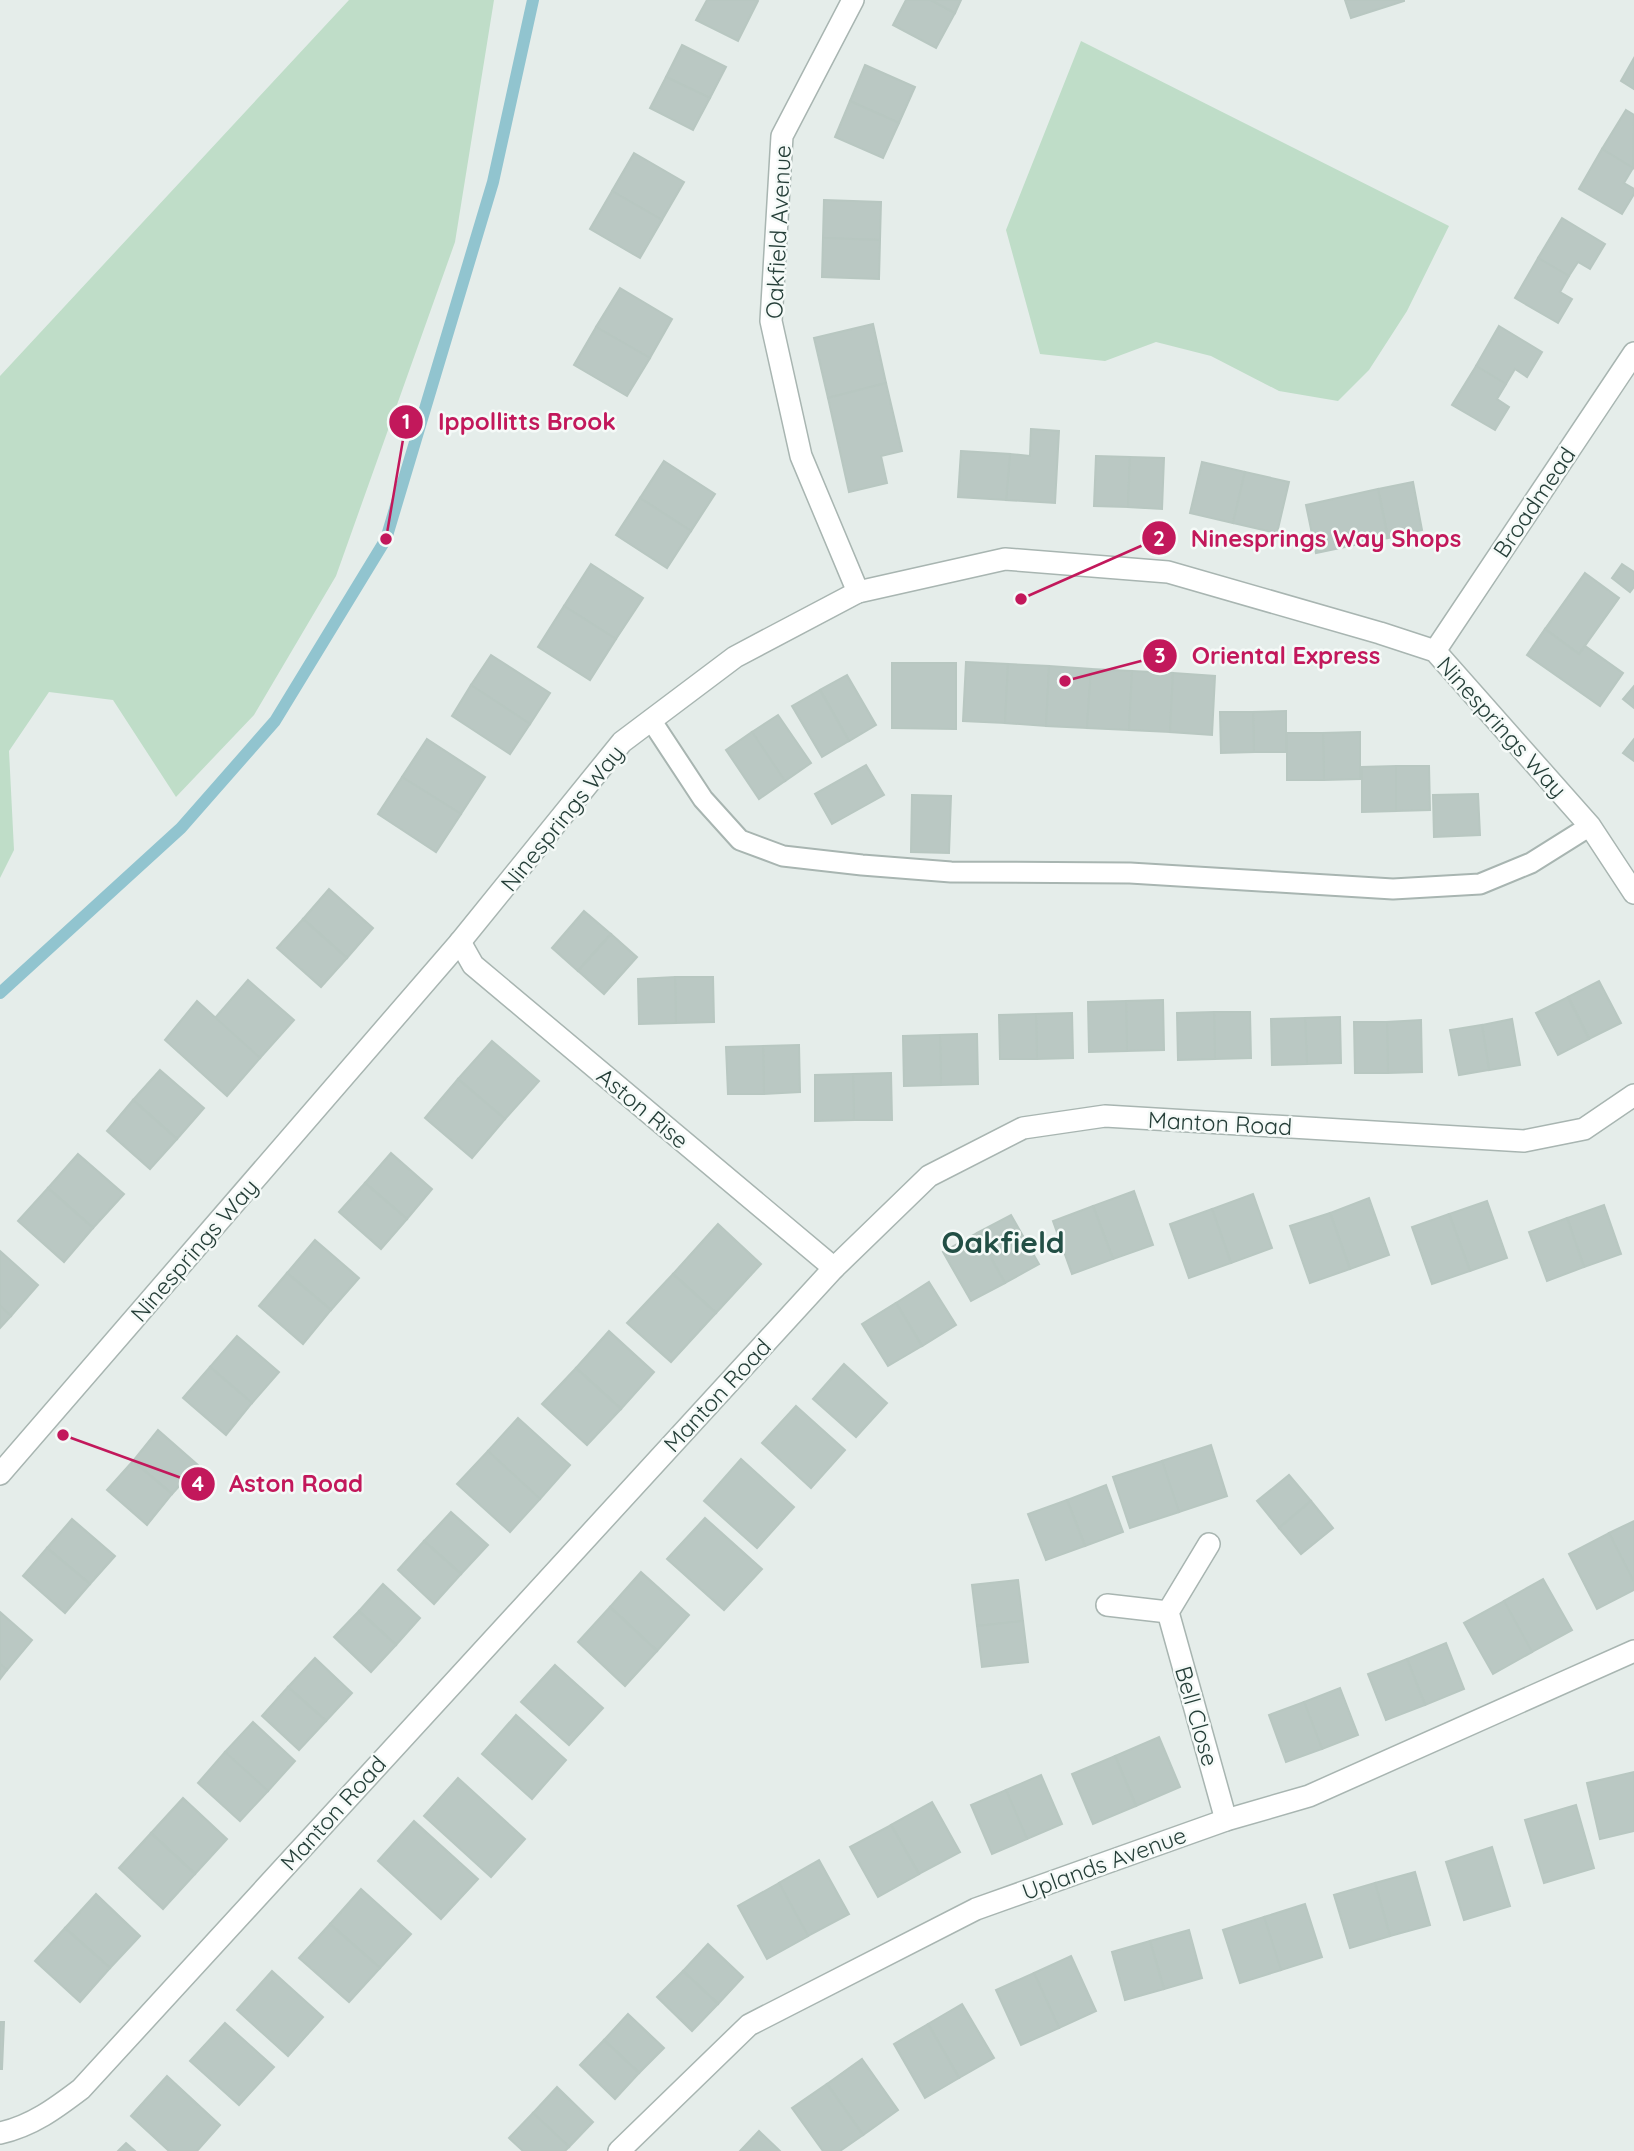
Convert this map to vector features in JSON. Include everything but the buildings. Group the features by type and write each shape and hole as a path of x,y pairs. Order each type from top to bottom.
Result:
{"street":[{"name":"Oakfield Avenue","path":"853,0 782,136 771,321 802,456 858,592"},
{"name":"Broadmead","path":"1435,651 1634,354"},
{"name":"Ninesprings Way","path":"0,1474 460,942 622,743 735,657 858,592 1005,559 1168,572 1435,651 1590,826 1634,893"},
{"name":"Aston Rise","path":"460,942 473,965 834,1268"},
{"name":"Manton Road","path":"0,2133 16,2130 50,2113 81,2089 834,1268 929,1176 1023,1128 1105,1116 1524,1141 1584,1129 1634,1095"},
{"path":"1107,1605 1167,1612 1209,1544"},
{"name":"Bell Close","path":"1167,1612 1226,1820"},
{"name":"Uplands Avenue","path":"619,2151 749,2025 976,1909 1226,1820 1309,1796 1634,1651"}],"lane":[{"path":"652,720 703,799 740,840 783,856 951,872 1130,873 1393,889 1480,884 1531,863 1590,826"}],"green space":[{"path":"349,0 494,0 455,242 336,576 254,715 176,797 113,700 49,692 9,751 14,850 0,878 0,376"},
{"path":"1081,41 1449,226 1407,311 1369,370 1338,401 1279,391 1211,356 1156,342 1105,361 1040,354 1006,230"}],"waterway":[{"path":"0,993 181,828 275,721 386,539 493,182 533,0"}],"place":[{"name":"Ippollitts Brook","path":"386,539"},
{"name":"Ninesprings Way Shops","path":"1021,599"},
{"name":"Oriental Express","path":"1065,681"},
{"name":"Aston Road","path":"63,1435"}],"district":[{"name":"Oakfield","path":"1003,1242"}]}
